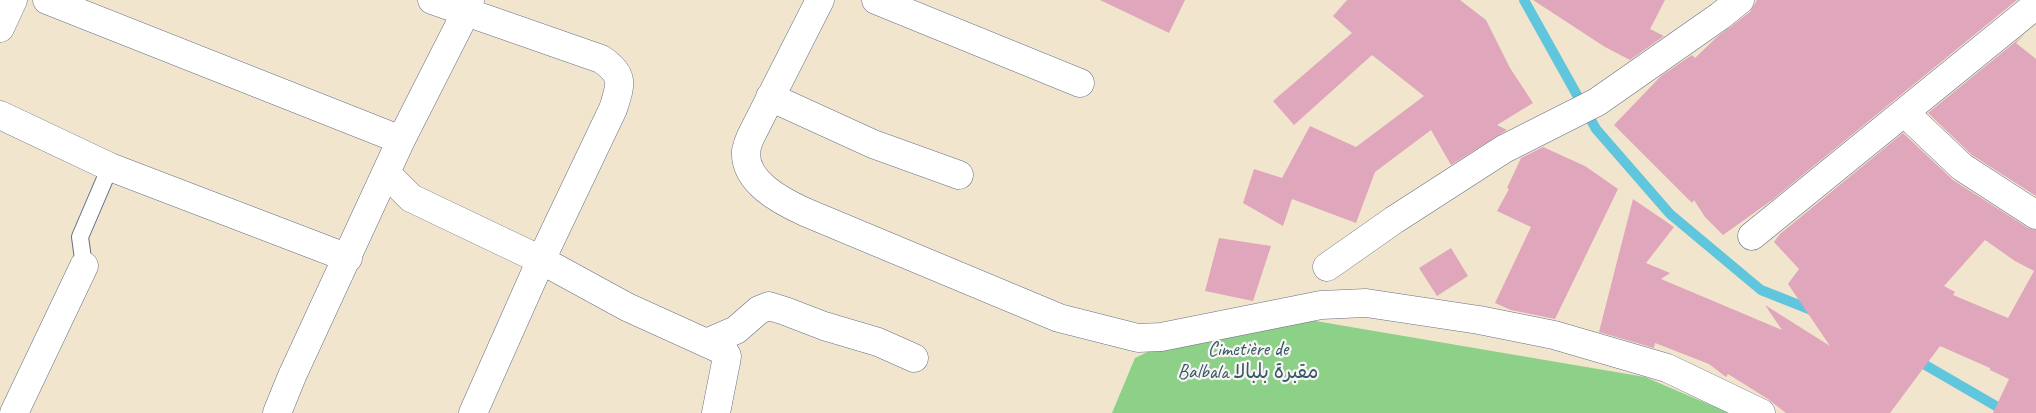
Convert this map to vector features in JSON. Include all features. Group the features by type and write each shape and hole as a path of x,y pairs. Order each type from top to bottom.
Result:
{"street":[{"path":"0,28 13,0"},
{"path":"47,0 401,140"},
{"path":"432,0 468,6 600,59 613,67 620,77 619,91 613,109 541,260 473,413"},
{"path":"820,0 770,97 746,150 748,166 767,189 785,202 805,212 1059,318 1138,338 1161,337 1321,305 1366,303 1478,320 1554,335 1667,368 1761,413"},
{"path":"876,0 1080,83"},
{"path":"1327,266 1504,149 1597,102 1740,0"},
{"path":"1752,236 2036,5"},
{"path":"277,413 292,376 401,140 468,6"},
{"path":"770,97 874,144 960,175"},
{"path":"1905,113 1962,167 2036,216"},
{"path":"0,115 110,167 348,258"},
{"path":"386,173 411,198 541,260 627,307 724,351 727,356 716,413"},
{"path":"14,413 84,266"},
{"path":"706,344 736,330 759,310 769,306 824,326 878,342 914,358"}],"lane":[{"path":"84,266 80,238 110,167"}],"green space":[{"name":"Cimetière de Balbala مقبرة بلبالا","path":"1239,308 1645,377 1729,413 1112,413 1135,358"}],"building":[{"path":"1100,0 1185,0 1169,33"},
{"path":"1347,0 1460,0 1486,20 1510,68 1533,103 1497,125 1507,130 1451,165 1431,130 1375,172 1356,223 1292,199 1283,226 1243,203 1254,169 1282,178 1310,126 1356,147 1424,96 1372,55 1294,125 1273,101 1352,33 1333,16"},
{"path":"1533,0 1665,0 1650,29 1664,36 1630,60 1605,47"},
{"path":"1757,0 2017,0 1772,200 1723,235 1705,217 1694,200 1692,203 1614,125 1661,76 1692,55 1695,58 1717,37 1750,12"},
{"path":"2025,34 2016,43 2036,59 2036,196 1972,155 1928,113"},
{"path":"1903,133 1953,180 2028,228 2036,230 2036,413 1993,413 2009,379 1990,370 1990,368 1940,346 1890,413 1786,413 1768,399 1728,374 1726,377 1709,364 1655,343 1654,348 1599,332 1633,199 1674,227 1646,263 1670,273 1661,279 1782,330 1765,305 1830,346 1788,284 1799,269 1774,242 1780,234","holes":["1985,240 2015,261 2034,271 2008,318 1953,295 1955,292 1944,286"]},
{"path":"1543,147 1585,166 1618,189 1555,319 1511,310 1495,303 1531,227 1497,211 1509,189 1507,188 1521,158"},
{"path":"1219,238 1271,246 1253,301 1205,291"},
{"path":"1451,248 1468,276 1437,296 1419,268"}],"waterway":[{"path":"1524,0 1596,129 1670,214 1761,290 1814,311"},
{"path":"1915,359 2008,413"}]}
